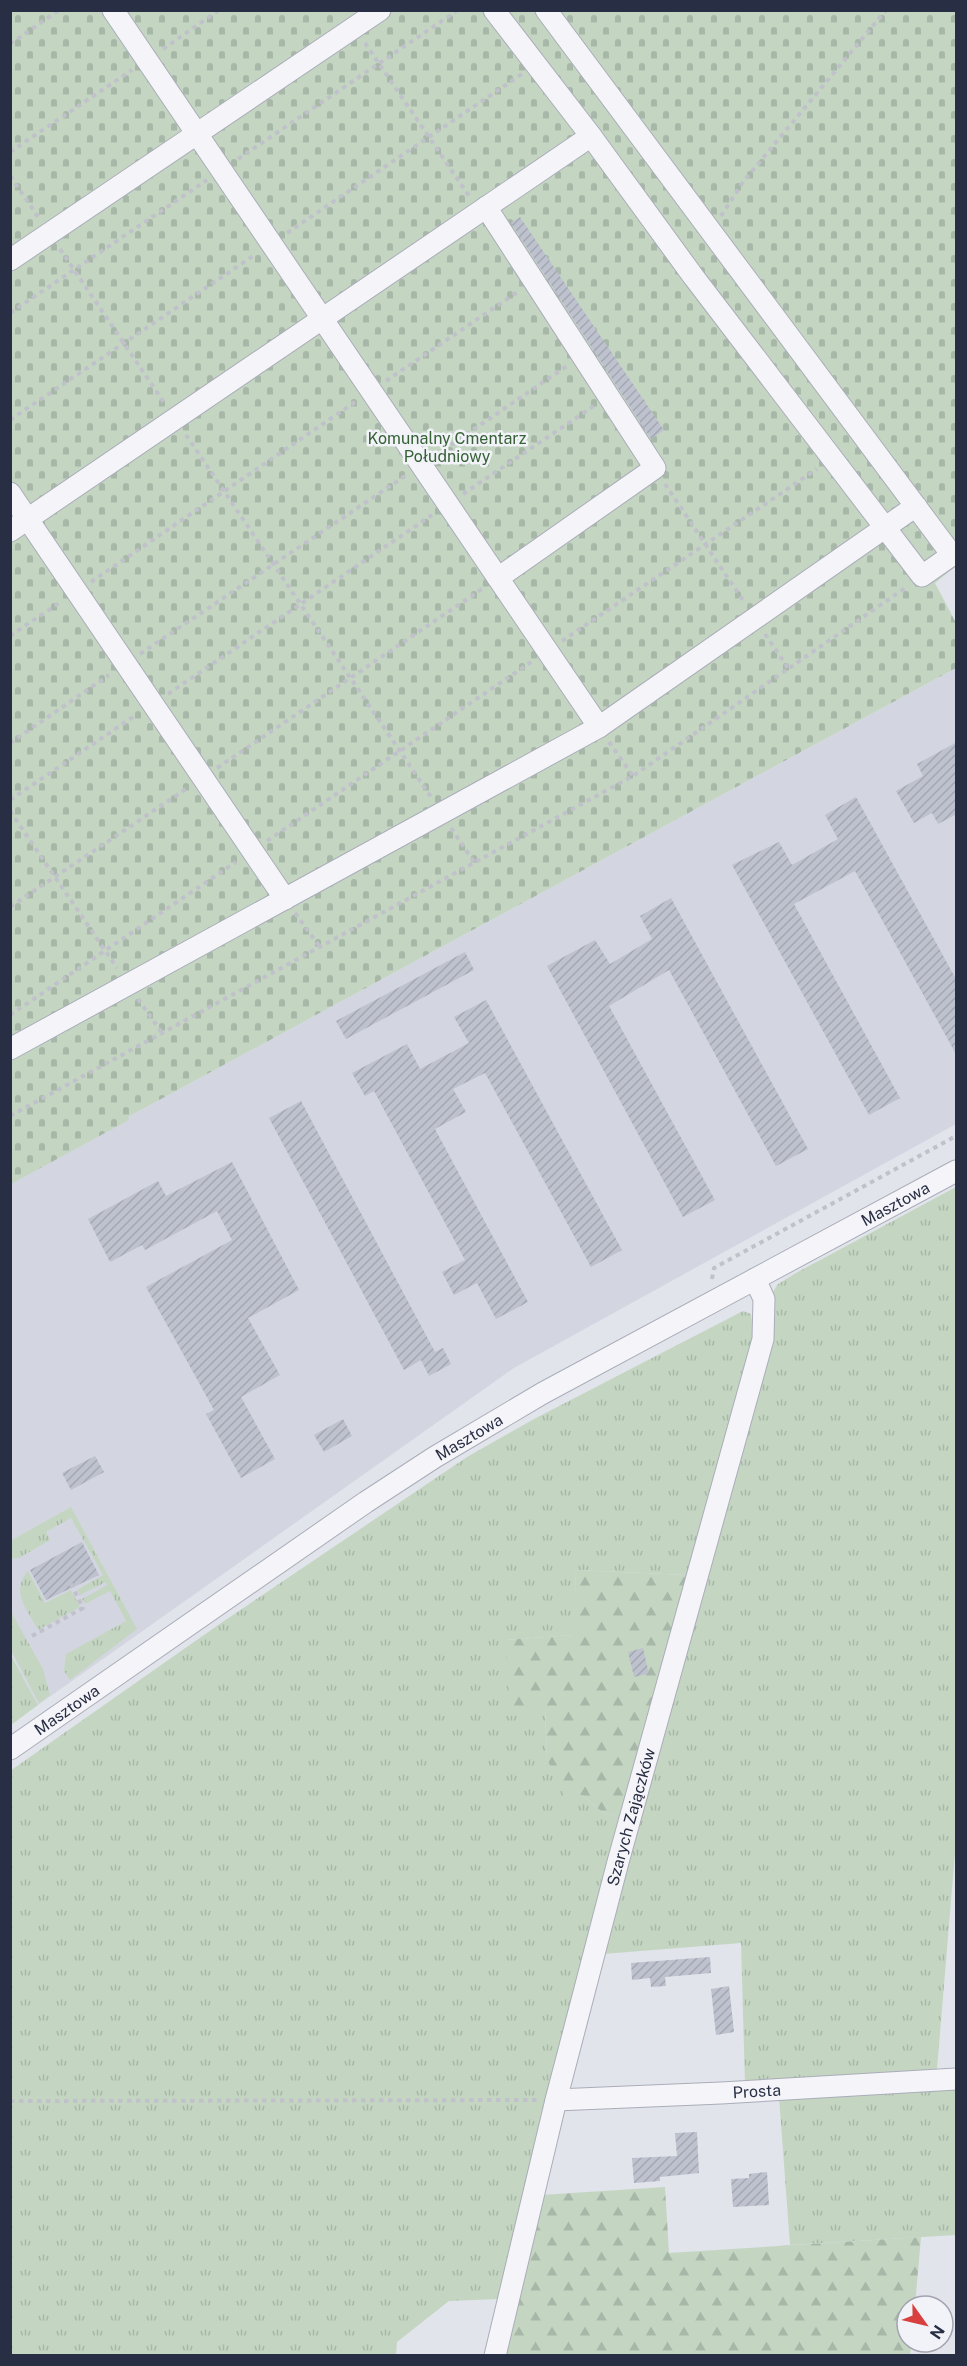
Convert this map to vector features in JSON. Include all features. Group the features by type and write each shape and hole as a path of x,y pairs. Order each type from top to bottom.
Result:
{"street":[{"path":"113,10 599,727"},
{"path":"10,260 380,10"},
{"path":"494,10 922,576 952,555 546,10"},
{"path":"10,531 591,136"},
{"path":"483,209 534,281 655,468 498,578"},
{"path":"10,493 285,899"},
{"path":"10,1049 599,727 916,506"},
{"name":"Masztowa","path":"10,1749 366,1502 435,1457 543,1393 957,1171"},
{"name":"Szarych Zajączków","path":"495,2355 556,2100 618,1862 763,1339 764,1299 755,1279"},
{"name":"Prosta","path":"556,2100 957,2079"}],"path":[{"path":"10,44 59,10"},
{"path":"10,152 219,10"},
{"path":"711,232 743,182 886,10"},
{"path":"355,27 483,209"},
{"path":"10,176 474,862"},
{"path":"10,636 534,281"},
{"path":"10,743 582,356"},
{"path":"10,800 609,396"},
{"path":"10,1015 833,459"},
{"path":"655,468 788,668"},
{"path":"10,1116 633,776 922,576"},
{"path":"10,907 498,578"},
{"path":"599,727 633,776"},
{"path":"10,811 162,1033"},
{"path":"285,899 320,947"},
{"path":"711,1284 714,1268 957,1136"},
{"path":"32,1636 83,1608 69,1580"},
{"path":"10,2101 556,2100"}],"shaded area":[{"path":"956,668 956,1124 514,1368 38,1705 11,1653 10,1184 128,1120 128,1117"}],"green space":[{"name":"Komunalny Cmentarz Południowy","path":"11,11 956,11 956,566 935,583 956,623 956,668 128,1117 129,1120 11,1184"},
{"path":"956,1187 956,1841 937,2069 745,2083 741,1943 603,1954 771,1295 778,1284 796,1273"},
{"path":"743,1311 751,1314 754,1340 687,1575 576,1570 574,1635 506,1640 545,1709 547,1759 602,1812 620,1818 498,2299 449,2301 397,2342 396,2355 11,2355 10,1771 221,1623 467,1457 534,1419"},
{"path":"71,1507 137,1629 70,1680 64,1671 66,1654 126,1621 110,1591 85,1604 82,1599 107,1585 106,1582 80,1595 77,1590 103,1575 71,1518 46,1532 50,1540 19,1558 11,1559 10,1541"},
{"path":"576,1570 687,1575 620,1818 602,1812 582,1795 564,1796 547,1759 545,1709 510,1716 506,1640 573,1635"},
{"path":"28,1571 45,1603 71,1590 80,1607 38,1630 25,1608 20,1593 20,1586"},
{"path":"10,1610 43,1669 50,1695 39,1703 11,1650"},
{"path":"10,1653 38,1705 11,1725 10,1725"},
{"path":"956,2086 956,2235 790,2245 779,2097"},
{"path":"665,2187 669,2253 921,2237 916,2294 895,2294 895,2354 910,2355 502,2356 541,2195"}],"building":[{"path":"520,217 664,430 651,439 511,223"},
{"path":"957,742 957,814 938,824 932,813 914,823 896,791 923,776 917,764"},
{"path":"856,797 957,981 957,1056 855,871 794,904 900,1098 869,1115 732,865 779,842 792,865 838,839 825,815"},
{"path":"671,898 808,1149 776,1166 669,970 609,1006 715,1200 683,1217 547,966 595,940 610,964 652,939 640,916"},
{"path":"465,952 474,970 346,1039 336,1021"},
{"path":"486,1000 622,1250 591,1267 485,1073 453,1089 466,1112 435,1129 528,1302 496,1319 477,1283 454,1295 442,1272 465,1260 374,1091 365,1096 352,1073 407,1044 420,1069 469,1043 454,1017"},
{"path":"301,1101 435,1352 443,1348 451,1364 429,1376 421,1360 404,1370 269,1118"},
{"path":"232,1162 299,1290 248,1318 280,1375 241,1397 275,1459 241,1478 206,1414 214,1410 146,1287 232,1240 217,1211 145,1250 142,1245 110,1262 88,1219 158,1181 166,1196"},
{"path":"343,1419 352,1436 324,1452 314,1435"},
{"path":"95,1456 104,1472 71,1490 62,1473"},
{"path":"82,1542 99,1575 46,1600 30,1570"},
{"path":"643,1648 649,1674 634,1677 628,1652"},
{"path":"710,1957 711,1973 665,1977 666,1986 651,1987 650,1978 632,1980 631,1963"},
{"path":"729,1986 734,2032 716,2035 711,1989"},
{"path":"697,2132 699,2173 660,2177 660,2181 634,2183 632,2158 677,2156 675,2133"},
{"path":"767,2172 769,2205 733,2207 731,2179 749,2178 749,2174"}]}
